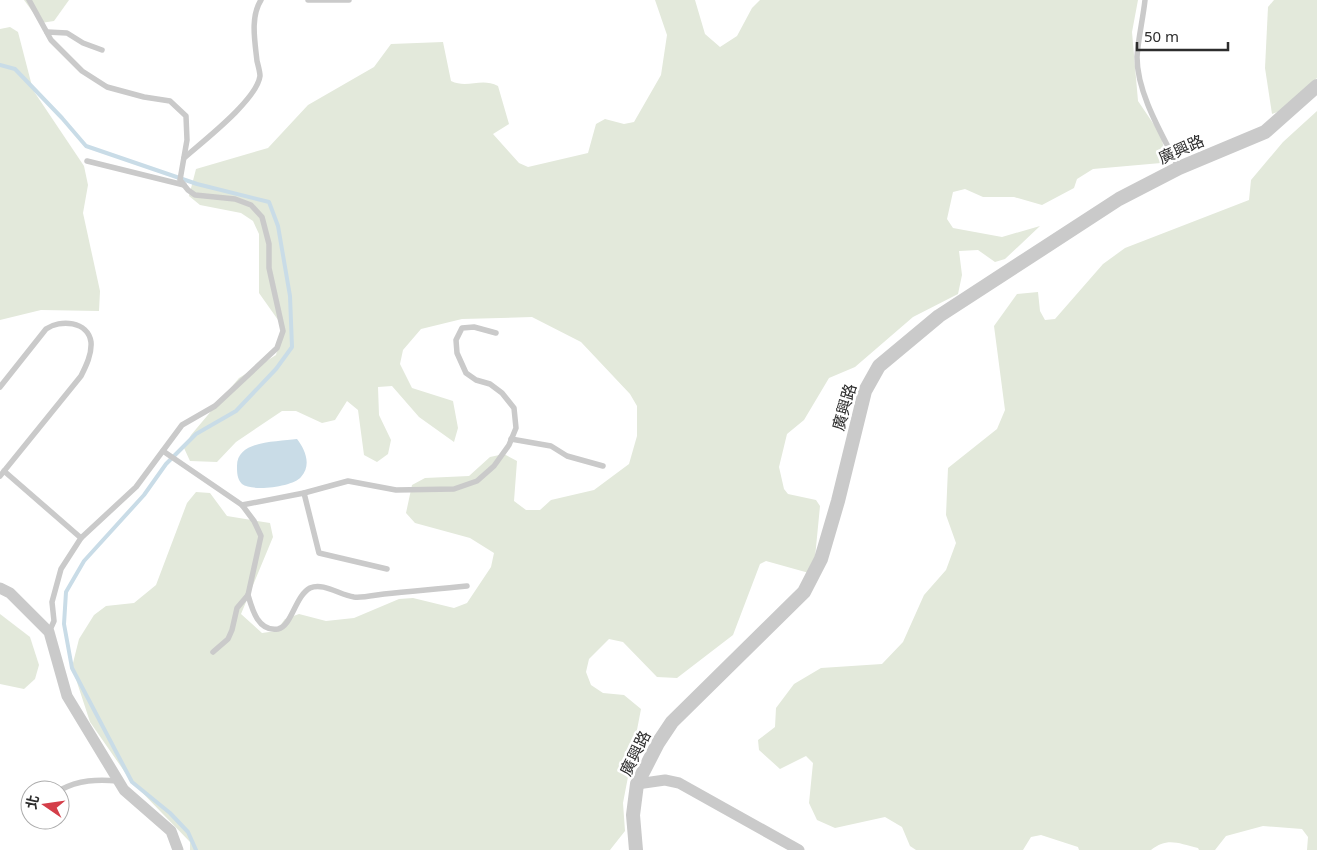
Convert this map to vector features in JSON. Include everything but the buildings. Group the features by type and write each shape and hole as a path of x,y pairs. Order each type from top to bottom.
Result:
{"street":[{"name":"廣興路","path":"636,850 633,815 637,784 658,743 672,722 804,592 821,560 836,509 864,391 879,366 939,316 1119,199 1179,168 1265,132 1317,86"},
{"path":"0,588 10,593 49,632 67,696 124,790 171,831 178,850"},
{"path":"637,784 665,780 679,783 799,850"}],"lane":[{"path":"29,0 51,40 82,71 107,87 144,97 170,101 186,116 187,140 182,170 182,183"},
{"path":"184,158 227,121 253,92 260,76 254,21 257,6 261,0"},
{"path":"308,0 349,0"},
{"path":"1145,0 1137,58 1140,82 1179,168"},
{"path":"47,32 67,33 83,43 102,50"},
{"path":"49,632 54,620 52,602 61,569 81,538 136,487 164,452 182,425 215,406 277,348 283,330 269,268 269,244 262,217 251,205 235,198 195,195 182,183 87,161"},
{"path":"0,387 46,329 54,323 64,322 79,326 89,333 90,352 81,376 0,476"},
{"path":"242,505 304,494 348,481 396,490 454,488 476,481 494,466 511,439 516,428 514,408 502,393 490,384 476,380 466,373 457,353 456,340 462,328 474,327 496,333"},
{"path":"511,439 551,446 568,456 603,466"},
{"path":"164,452 242,505 254,521 261,536 248,595 253,614 269,628 279,629 287,623 302,596 310,588 319,586 354,597 467,586"},
{"path":"4,471 81,538"},
{"path":"304,494 319,553 387,569"},
{"path":"214,652 228,639 237,608 248,595"},
{"path":"70,785 98,780 118,781"}],"shaded area":[{"path":"24,0 69,0 54,21 41,23"},
{"path":"655,0 695,0 705,34 720,47 737,36 752,8 760,0 1138,0 1132,32 1138,101 1161,135 1165,154 1161,163 1093,169 1077,179 1074,188 1042,205 1014,197 983,197 965,189 953,192 947,219 953,228 1002,237 1040,226 1005,259 995,262 978,250 959,251 962,275 958,294 913,317 855,367 829,378 804,420 787,434 779,467 784,489 788,494 816,500 820,506 814,568 809,573 766,561 760,564 733,635 677,678 657,677 623,642 609,639 589,659 586,672 591,685 603,693 624,695 641,709 623,803 625,831 610,850 190,850 190,842 131,781 90,722 72,667 79,639 94,615 106,606 134,603 156,585 187,503 196,492 210,493 227,516 270,523 273,537 241,614 262,633 276,631 285,619 299,614 326,621 354,618 399,599 413,598 454,608 467,603 491,567 494,553 470,538 415,523 406,513 412,485 425,478 469,476 490,457 504,454 517,461 514,501 526,510 540,510 551,500 594,490 629,464 637,436 637,406 630,394 581,342 532,317 462,319 421,329 403,350 400,364 412,388 453,401 458,428 454,442 419,417 392,386 378,387 379,415 391,440 388,454 377,462 364,455 358,410 347,401 335,420 322,423 296,411 282,411 236,442 217,462 190,461 184,448 191,435 239,378 276,355 283,327 259,293 259,234 253,221 241,213 200,205 189,196 196,169 268,148 308,105 374,67 391,44 443,42 451,81 463,84 486,83 498,86 509,124 493,134 519,163 528,167 588,153 596,124 605,119 624,124 634,122 661,75 667,35"},
{"path":"1274,0 1317,0 1317,78 1291,107 1272,114 1265,68 1268,7"},
{"path":"10,27 18,32 33,90 84,166 88,185 83,213 100,291 99,311 41,310 0,320 0,29"},
{"path":"1317,111 1317,850 1307,850 1308,837 1302,829 1263,826 1226,836 1215,850 1199,850 1198,848 1179,843 1168,842 1151,850 1079,850 1078,847 1041,835 1031,837 1023,850 916,850 910,846 902,827 885,817 835,828 817,820 809,803 813,763 806,756 780,769 759,750 758,740 775,727 776,708 794,684 821,668 882,664 903,642 924,595 946,570 956,543 946,515 948,468 997,429 1005,410 994,326 1017,294 1038,292 1040,311 1045,320 1055,319 1103,264 1125,248 1249,200 1251,180 1283,142"},
{"path":"0,614 30,637 39,665 35,679 24,689 0,684"}],"water":[{"path":"297,439 303,447 307,462 304,472 297,481 281,486 263,488 254,488 240,482 237,466 239,457 244,451 259,444"}],"waterway":[{"path":"0,65 15,69 86,146 197,184 269,202 278,226 290,296 292,347 276,369 236,411 196,434 166,464 144,495 84,561 66,592 64,624 72,668 132,782 170,813 188,832 196,850"}]}
